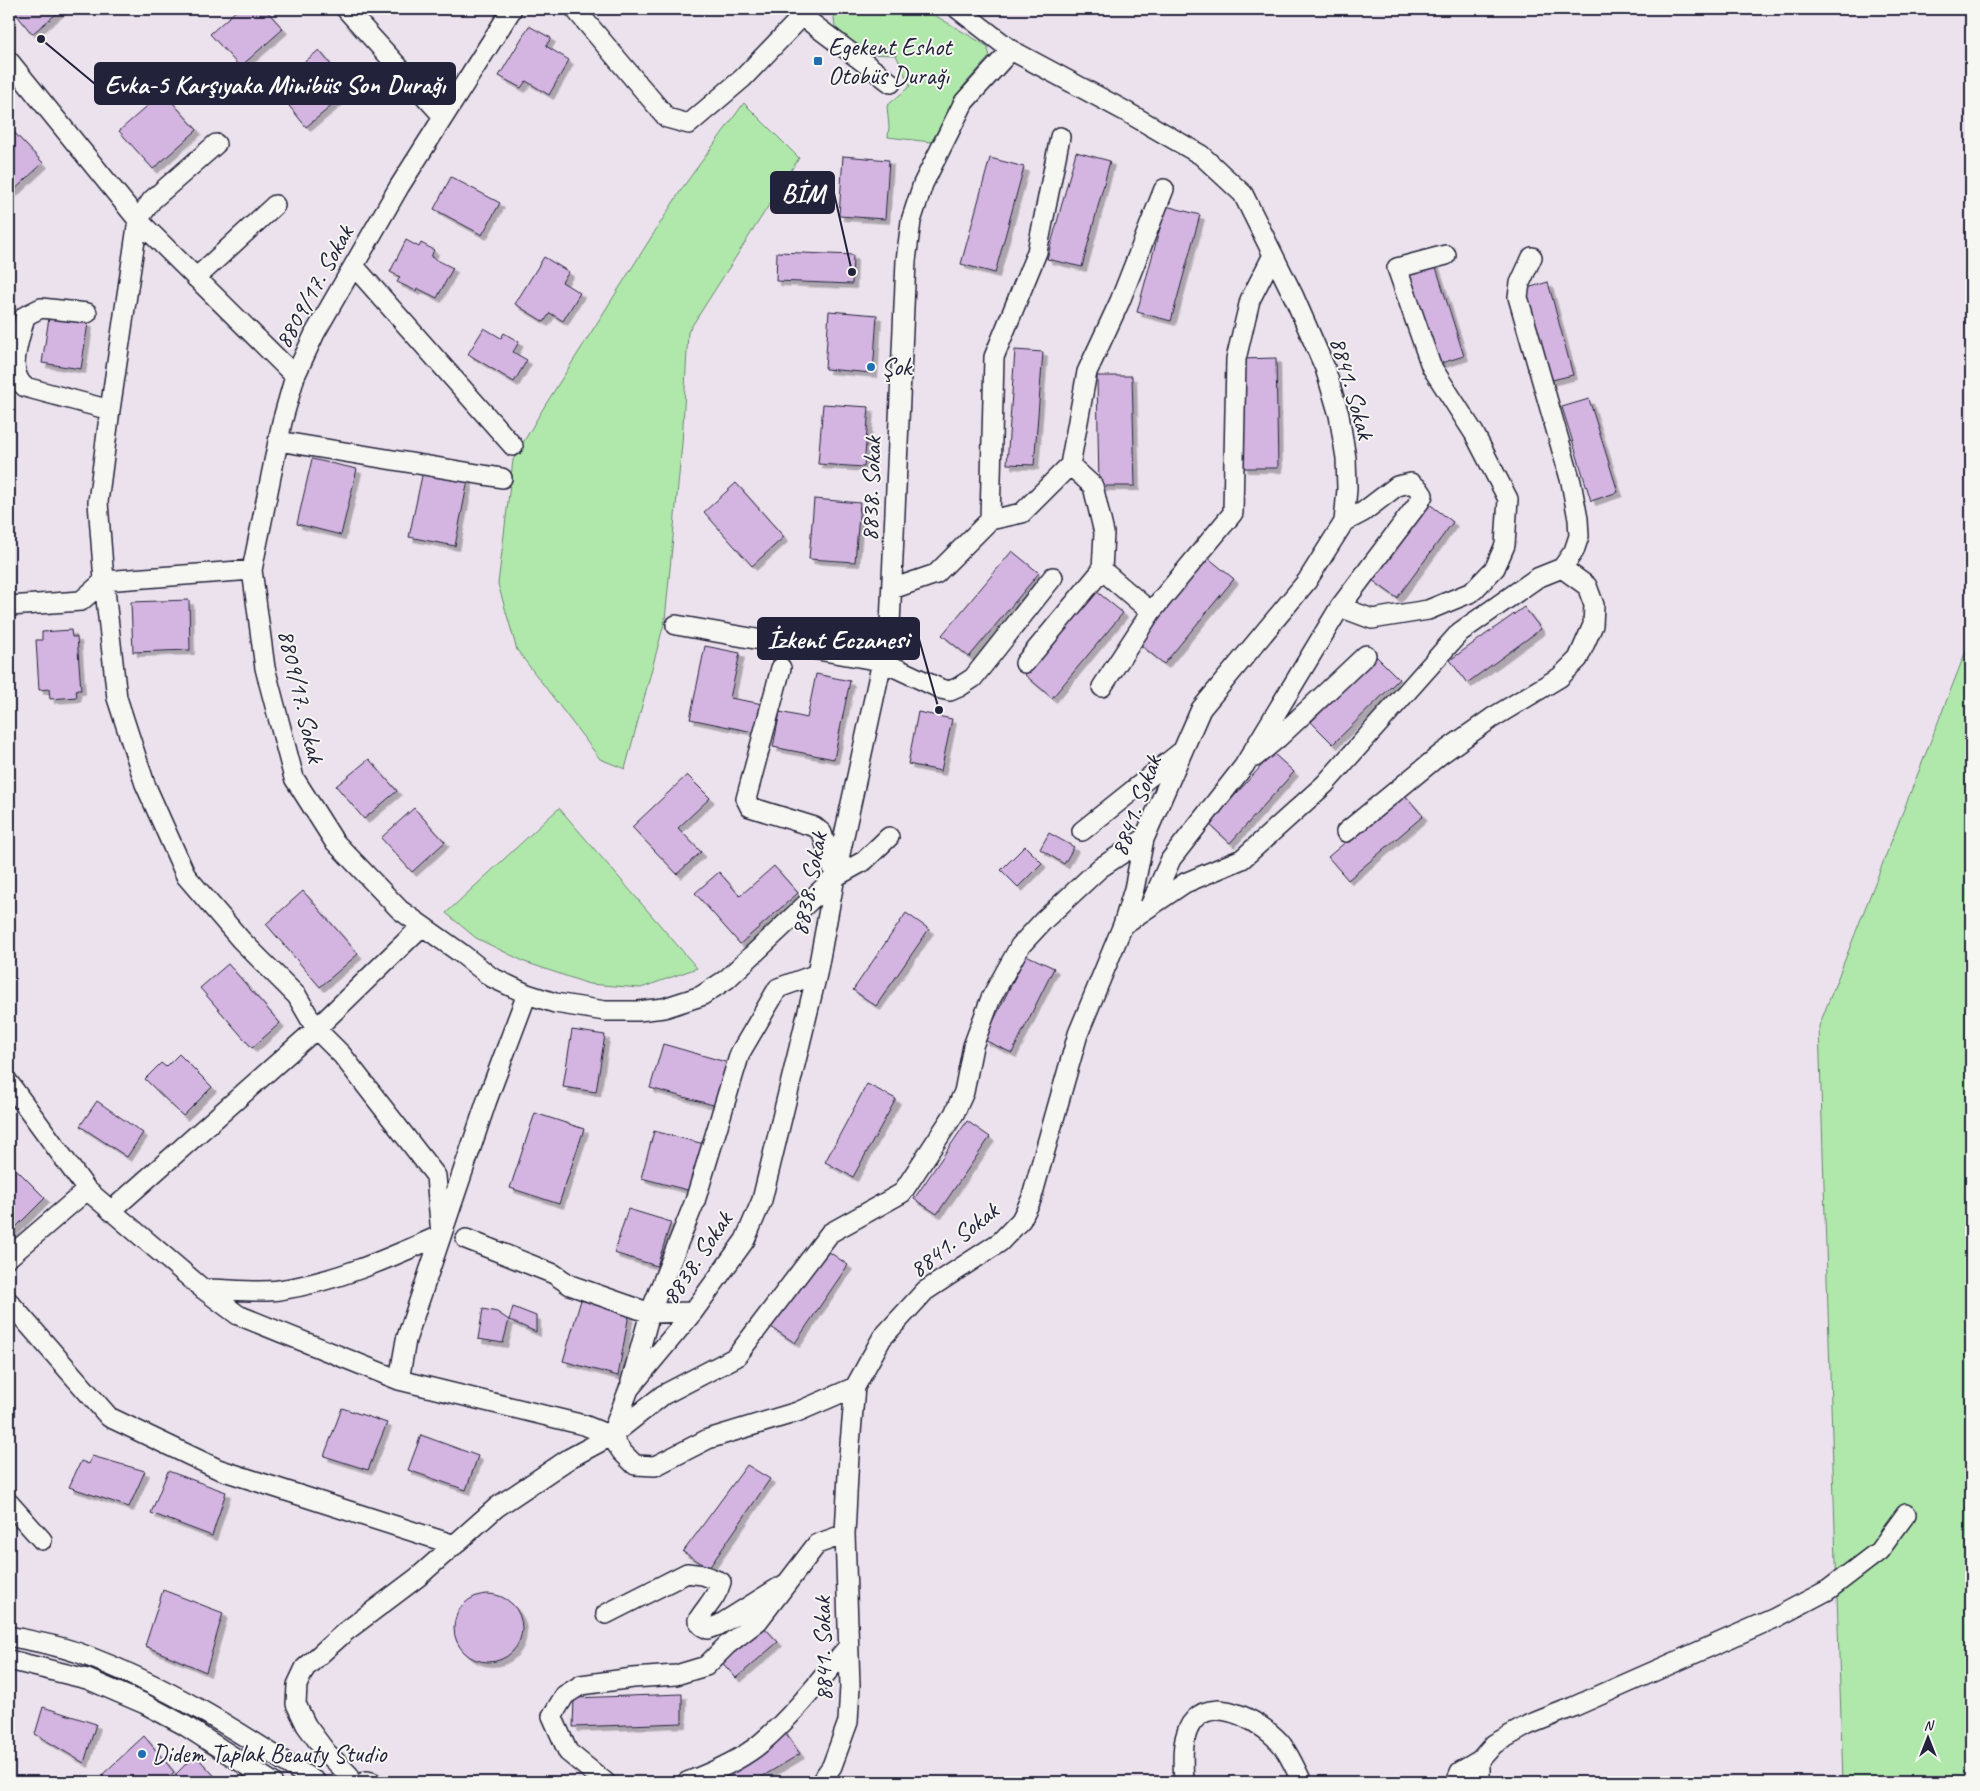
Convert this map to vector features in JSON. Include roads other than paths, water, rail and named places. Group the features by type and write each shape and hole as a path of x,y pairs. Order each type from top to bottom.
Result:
{"street":[{"path":"346,9 443,116"},
{"name":"8809/17. Sokak","path":"512,9 443,116 354,266 315,333 295,376 278,441 252,570 265,668 294,778 334,841 400,910 491,977 526,994 555,1003 606,1011 638,1011 664,1008 701,996 727,979 835,876 864,861 889,837"},
{"path":"575,9 667,118 688,124 743,78 806,12 891,83"},
{"name":"8841. Sokak","path":"821,1782 832,1766 848,1722 850,1686 845,1534 855,1387 882,1338 925,1291 1000,1242 1021,1220 1031,1200 1078,1034 1123,925 1134,889 1144,840 1201,709 1306,581 1344,522 1347,489 1346,458 1339,415 1325,368 1294,297 1243,194 1201,155 1124,110 1011,50 958,9"},
{"name":"8838. Sokak","path":"611,1436 629,1389 693,1312 745,1240 762,1200 817,974 835,876 890,625 906,261 911,221 923,184 964,102 1011,50"},
{"path":"9,64 138,220 295,376"},
{"path":"990,520 994,357 1037,252 1060,138"},
{"path":"216,144 152,200 138,220 98,502 104,580 117,698 145,784 186,876 241,940 297,996 316,1029 342,1056 436,1176 441,1235"},
{"path":"892,588 936,574 990,520 1022,512 1070,465 1088,372 1120,301 1164,189"},
{"path":"196,278 275,206"},
{"path":"1102,687 1152,612 1233,513 1236,359 1250,300 1273,255"},
{"path":"1340,607 1372,618 1428,610 1472,592 1495,568 1505,545 1508,499 1474,434 1431,366 1397,268 1446,255"},
{"path":"1123,925 1185,883 1242,859 1325,784 1460,632 1537,578 1562,568 1574,552 1578,536 1578,519 1571,482 1518,297 1520,283 1532,257"},
{"path":"354,266 512,446"},
{"path":"87,313 41,308 25,316 16,357 15,373 18,381 25,387 110,410"},
{"path":"278,441 502,478"},
{"path":"1025,663 1102,570 1104,533 1093,486 1070,465"},
{"path":"1150,906 1171,859 1244,766 1340,607 1420,501 1422,495 1419,489 1412,483 1397,486 1363,512 1344,522"},
{"path":"1346,832 1441,754 1492,718 1560,677 1578,659 1593,625 1594,605 1586,586 1562,568"},
{"path":"9,606 81,601 104,580 252,570"},
{"path":"1102,570 1152,612"},
{"path":"676,625 881,662 941,689 950,690 959,688 973,678 1053,577"},
{"path":"1244,766 1278,738 1366,655"},
{"path":"781,668 746,799 750,807 815,827 822,833 835,876"},
{"path":"1082,831 1184,749"},
{"path":"351,1782 349,1775 326,1752 306,1725 296,1704 297,1685 305,1668 345,1632 418,1577 497,1506 539,1476 611,1436 664,1395 736,1357 830,1233 902,1193 954,1114 964,1092 973,1046 991,998 1020,946 1044,920 1100,868 1144,840"},
{"path":"111,1211 316,1029 422,926"},
{"path":"629,1389 650,1313 695,1201 740,1053 778,988 817,974"},
{"path":"399,1380 406,1340 486,1100 526,994"},
{"path":"9,1083 87,1190 203,1289 238,1315 399,1380 584,1425 611,1436 622,1452 635,1465 655,1466 708,1438 797,1412 855,1387"},
{"path":"9,1257 87,1190"},
{"path":"203,1289 278,1290 336,1278 441,1235"},
{"path":"466,1239 554,1274 570,1285 650,1313 693,1312"},
{"path":"9,1302 109,1417 218,1469 454,1545"},
{"path":"9,1503 42,1540"},
{"path":"1456,1782 1460,1772 1480,1760 1494,1744 1528,1725 1774,1618 1828,1590 1879,1551 1906,1514"},
{"path":"605,1782 568,1752 552,1716 565,1695 581,1685 633,1678 676,1675 706,1666 727,1645 758,1621 817,1544 845,1534"},
{"path":"606,1614 687,1573 703,1575 721,1582 718,1593 706,1606 698,1620 702,1626 708,1629 719,1625 788,1581"},
{"path":"9,1636 77,1652 135,1675 188,1702 244,1735 316,1782"},
{"path":"687,1782 712,1772 759,1744 790,1716 848,1647"},
{"path":"9,1660 87,1679 145,1704 184,1725 272,1782"},
{"path":"1184,1782 1184,1742 1194,1720 1204,1713 1219,1710 1236,1713 1260,1724 1282,1745 1302,1782"},
{"path":"1480,1760 1480,1782"},
{"path":"364,1782 372,1782"}],"place":[{"name":"Evka-5 Karşıyaka Minibüs Son Durağı","path":"41,39"},
{"name":"Egekent Eshot Otobüs Durağı","path":"818,61"},
{"name":"BİM","path":"852,272"},
{"name":"Şok","path":"871,367"},
{"name":"İzkent Eczanesi","path":"939,710"},
{"name":"Didem Taplak Beauty Studio","path":"142,1754"}]}
